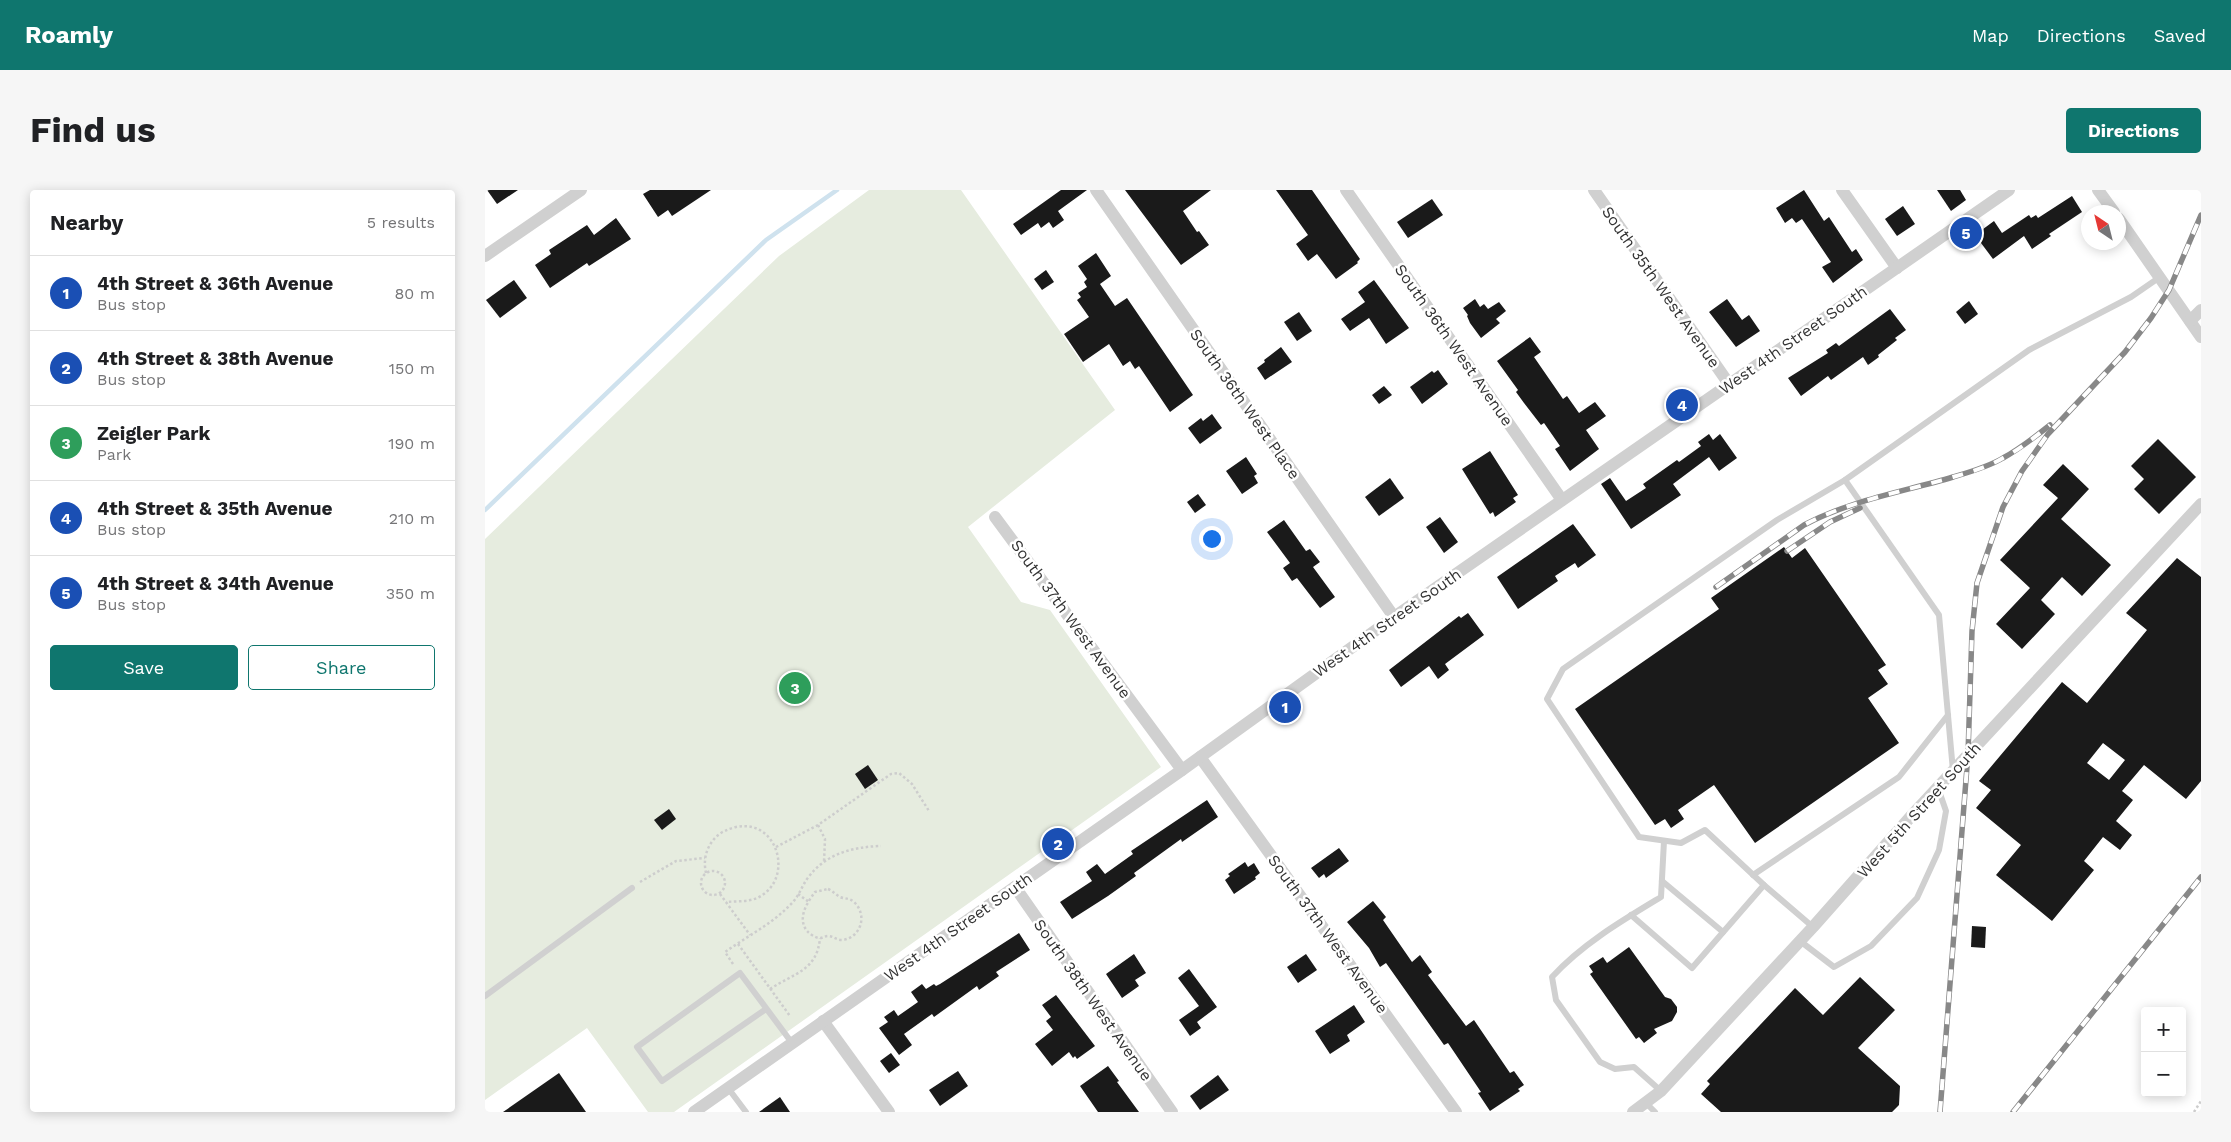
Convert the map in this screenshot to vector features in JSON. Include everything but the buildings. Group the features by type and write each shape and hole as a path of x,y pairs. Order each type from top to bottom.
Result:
{"street":[{"path":"485,256 581,190"},
{"name":"South 36th West Place","path":"1096,190 1394,617"},
{"name":"South 36th West Avenue","path":"1346,190 1562,500"},
{"name":"South 35th West Avenue","path":"1594,190 1729,384"},
{"path":"1842,190 1897,268"},
{"name":"West 4th Street South","path":"694,1112 1182,770 1394,617 2009,190"},
{"path":"2098,190 2109,205"},
{"path":"2126,228 2201,337"},
{"path":"2190,321 2201,310"},
{"name":"West 5th Street South","path":"1633,1112 1661,1091 1801,941 1953,771 2201,504"},
{"name":"South 37th West Avenue","path":"995,517 1182,770"},
{"name":"South 37th West Avenue","path":"1200,757 1456,1112"},
{"name":"South 38th West Avenue","path":"1015,887 1172,1112"},
{"path":"823,1021 889,1112"}],"lane":[{"path":"1813,927 1705,830 1681,843 1639,837 1547,699 1563,669 1777,520 1845,480 2029,350 2131,297 2160,278"},
{"path":"1845,480 1939,614 1953,771"},
{"path":"1753,875 1899,777 1948,715"},
{"path":"1801,941 1834,967 1871,946 1917,898 1939,850 1947,811 1938,788"},
{"path":"1661,1091 1634,1067 1615,1069 1600,1062 1556,1000 1552,977 1569,959 1661,897 1664,840"},
{"path":"1662,880 1723,932"},
{"path":"1631,916 1692,968 1764,885"},
{"path":"485,996 632,888"},
{"path":"767,1009 662,1082 637,1047 740,973 767,1009 792,1043"},
{"path":"728,1088 745,1112"},
{"path":"1646,1102 1655,1112"}],"path":[{"path":"776,848 818,825 891,774 899,773 912,784 929,811"},
{"path":"818,825 825,839 824,862"},
{"path":"706,873 715,871 723,876 725,886 720,894 711,896 703,891 701,881 706,873 705,858 707,850 717,836 723,832 746,826 762,832 770,838 776,848 779,872 770,888 757,898 726,902"},
{"path":"740,973 725,952 792,904 814,871 831,856 854,848 881,846"},
{"path":"632,888 668,864 684,859 705,858"},
{"path":"827,889 839,897 853,901 861,915 862,923 857,933 841,940 828,936 820,938 813,936 804,926 804,912 809,902 815,892 827,889"},
{"path":"720,894 750,935"},
{"path":"799,894 809,902"},
{"path":"770,989 806,968 818,953 820,938"},
{"path":"738,943 789,1016"},
{"path":"2194,1112 2201,1101"}],"shaded area":[{"path":"869,190 961,190 1115,410 968,527 1021,602 1050,610 1161,767 674,1112 648,1112 587,1028 485,1100 485,539 779,256"}],"waterway":[{"path":"485,510 766,240 837,190"}],"railway":[{"path":"1940,1112 1968,754 1972,631 1977,583 2003,507 2022,471 2048,434 2125,352 2151,318 2169,290 2201,215"},
{"path":"1716,587 1804,525 1822,516 1877,497 1985,467 2015,451 2050,425"},
{"path":"1787,551 1830,522 1860,508"},
{"path":"2013,1112 2201,877"}],"place":[{"name":"4th Street & 34th Avenue","path":"1966,233"},
{"name":"4th Street & 35th Avenue","path":"1682,405"},
{"name":"Zeigler Park","path":"795,688"},
{"name":"4th Street & 36th Avenue","path":"1285,707"},
{"name":"4th Street & 38th Avenue","path":"1058,844"}]}
